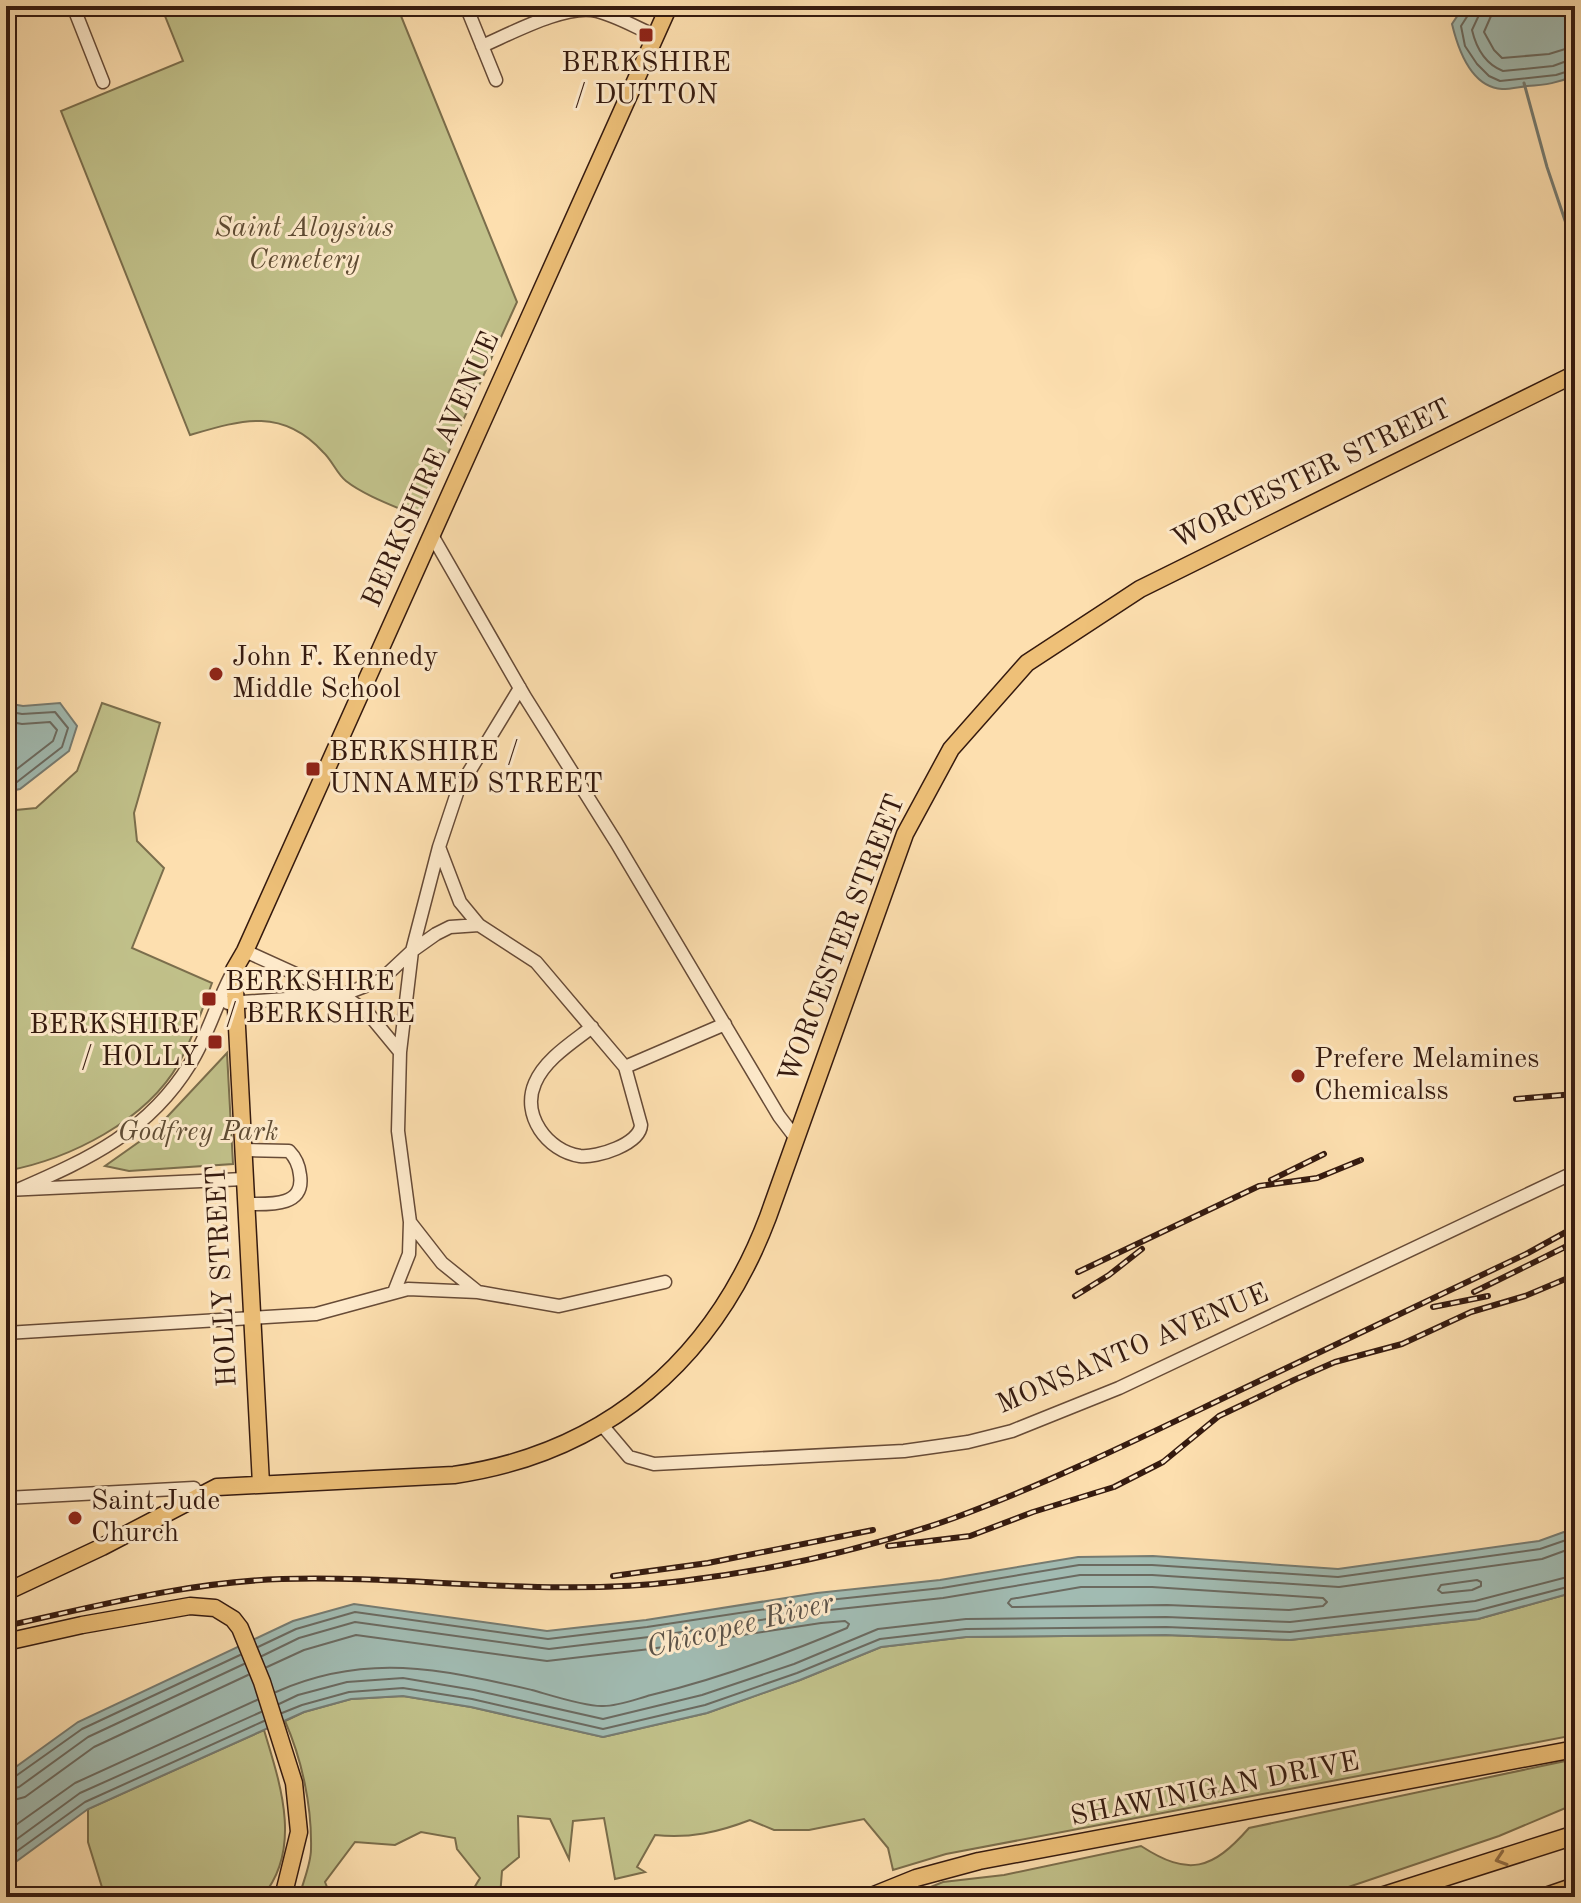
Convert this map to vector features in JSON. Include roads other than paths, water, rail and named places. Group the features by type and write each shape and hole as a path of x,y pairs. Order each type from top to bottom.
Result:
{"highway":[{"path":"1381,1897 1575,1835"},
{"path":"1546,1897 1575,1887"}],"main road":[{"name":"BERKSHIRE AVENUE","path":"234,970 374,659 433,537 669,6"},
{"name":"WORCESTER STREET","path":"6,1592 102,1547 217,1487 472,1472 549,1451 602,1425 661,1381 693,1349 719,1314 758,1242 905,834 951,749 1027,663 1140,589 1575,374"},
{"name":"HOLLY STREET","path":"234,970 261,1484"},
{"path":"6,1642 190,1606 210,1607 225,1613 237,1623 262,1682 294,1783 299,1832 283,1897"},
{"name":"SHAWINIGAN DRIVE","path":"869,1897 916,1878 979,1861 1575,1749"}],"street":[{"path":"73,6 103,82"},
{"path":"466,6 496,80"},
{"path":"482,46 549,12 599,11 656,36"},
{"path":"433,537 520,688 779,1116 795,1137"},
{"path":"394,1292 409,1254 410,1222 398,1131 400,1052 412,951 439,847 458,790 520,688"},
{"path":"439,847 460,902 479,925 536,962 592,1027 625,1067 641,1132 621,1146 582,1156 559,1149 544,1137 533,1119 531,1100 535,1083 542,1072 592,1027"},
{"path":"218,1004 342,995 381,980 412,951 450,927 479,925"},
{"path":"245,951 342,995 367,1012 400,1052"},
{"name":"BERKSHIRE AVENUE","path":"20,1189 104,1150 167,1096 190,1064 234,970"},
{"path":"625,1067 725,1024"},
{"path":"242,1150 289,1151 297,1163 301,1183 300,1190 289,1200 245,1204"},
{"name":"MONSANTO AVENUE","path":"602,1425 629,1457 654,1464 874,1454 978,1440 1041,1420 1118,1389 1575,1172"},
{"path":"6,1190 244,1179"},
{"path":"410,1222 442,1263 478,1292"},
{"path":"6,1333 316,1314 408,1289 478,1292 559,1306 665,1282"},
{"path":"6,1498 194,1488"}],"water":[{"path":"1464,6 1575,6 1575,75 1552,83 1505,89 1482,82 1462,55 1452,24"},
{"path":"6,703 23,706 60,703 77,726 69,751 20,789 6,792"},
{"name":"Chicopee River","path":"1575,1528 1575,1592 1478,1619 1290,1640 1166,1635 966,1637 881,1647 707,1713 603,1737 471,1707 403,1696 351,1699 304,1712 88,1809 6,1869 6,1774 78,1722 293,1621 354,1604 547,1631 646,1620 817,1593 940,1580 1078,1557 1153,1556 1338,1569 1539,1541"}],"waterway":[{"path":"1524,83 1547,167 1575,250"}],"railway":[{"path":"1516,1099 1575,1094"},
{"path":"1271,1180 1324,1154"},
{"path":"1078,1272 1259,1186 1317,1178 1361,1160"},
{"path":"6,1626 143,1596 247,1581 332,1579 532,1587 632,1586 751,1571 854,1549 954,1518 1059,1475 1528,1253 1575,1227"},
{"path":"1474,1292 1575,1242"},
{"path":"1075,1296 1142,1249"},
{"path":"888,1546 970,1536 1033,1512 1114,1487 1163,1462 1219,1416 1294,1380 1335,1362 1402,1344 1471,1312 1525,1296 1575,1275"},
{"path":"1433,1307 1488,1296"},
{"path":"613,1576 708,1563 873,1530"}],"place":[{"name":"BERKSHIRE / DUTTON","path":"646,35"},
{"name":"John F. Kennedy Middle School","path":"216,674"},
{"name":"BERKSHIRE / UNNAMED STREET","path":"313,769"},
{"name":"BERKSHIRE / BERKSHIRE","path":"209,999"},
{"name":"BERKSHIRE / HOLLY","path":"215,1042"},
{"name":"Prefere Melamines Chemicalss","path":"1298,1076"},
{"name":"Saint Jude Church","path":"75,1518"}],"park label":[{"name":"Saint Aloysius Cemetery","path":"304,245"},
{"name":"Godfrey Park","path":"198,1133"}]}
